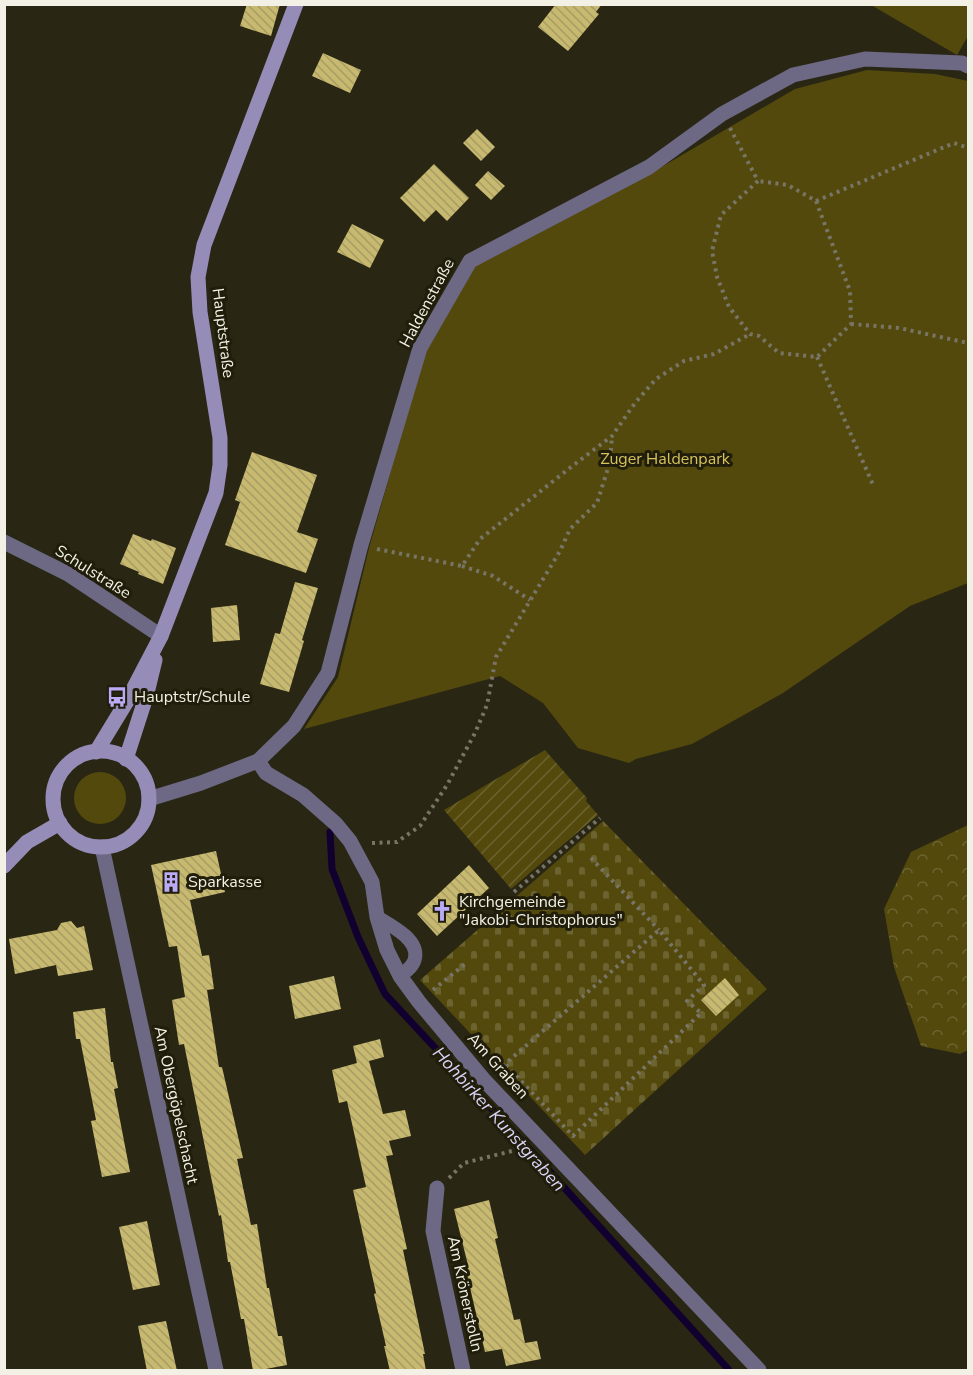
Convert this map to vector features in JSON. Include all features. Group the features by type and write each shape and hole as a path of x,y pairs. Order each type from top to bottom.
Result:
{"street":[{"name":"Hauptstraße","path":"96,752 127,701 161,636 216,493 220,465 220,438 200,312 198,277 204,245 296,4"},
{"name":"Haldenstraße","path":"149,799 201,783 258,761 294,726 328,673 362,545 420,348 470,261 650,167 722,114 793,75 865,59 962,63 969,66"},
{"name":"Schulstraße","path":"4,542 68,574 161,636"},
{"name":"Hauptstraße","path":"126,759 146,697 161,636"},
{"path":"96,752 113,753 126,759 144,777 149,799 145,818 134,834 111,846 90,846 76,839 60,823 56,814 54,791 60,774 73,760 82,755 96,752"},
{"name":"Am Graben","path":"258,761 266,773 303,795 336,824 350,841 372,882 377,917 387,950 400,976 419,1002 485,1081 759,1371"},
{"path":"4,866 27,842 60,823"},
{"name":"Am Obergöpelschacht","path":"102,847 216,1371"},
{"name":"Am Krönerstolln","path":"437,1188 433,1231 463,1371"}],"lane":[{"path":"377,917 402,932 415,949 415,958 411,966 400,976"}],"path":[{"path":"722,114 758,181"},
{"path":"816,201 954,143 969,148"},
{"path":"758,181 788,185 816,201 850,291 851,324"},
{"path":"758,181 721,215 712,251 717,277 729,307 750,334 759,336 779,353 816,357 851,324 899,328 969,343"},
{"path":"462,566 480,539 612,436 635,403 656,379 684,361 714,354 750,334"},
{"path":"816,357 873,487"},
{"path":"350,841 397,842 420,826 447,785 487,705 496,657 560,551 570,529 597,503 610,462 612,436"},
{"path":"362,545 462,566 493,576 531,600"},
{"path":"514,892 600,818"},
{"path":"505,1064 573,1136 701,1013 687,1001 704,985 659,930 591,858"},
{"path":"485,1081 659,930"},
{"path":"419,1002 465,964"},
{"path":"437,1188 464,1163 520,1149"}],"green space":[{"path":"871,5 968,5 968,36 957,55"},
{"name":"Zuger Haldenpark","path":"867,70 935,74 968,81 968,583 910,606 783,693 692,744 636,759 629,763 578,748 543,703 500,676 304,729 338,677 369,548 425,352 475,265 653,172 795,89"},
{"path":"545,750 587,798 586,801 598,815 511,889 444,810"},
{"path":"100,772 110,774 118,780 124,788 126,798 124,808 118,816 110,822 100,824 90,822 82,816 76,808 74,798 76,788 82,780 90,774"},
{"path":"603,821 767,989 585,1155 420,980"},
{"path":"968,825 968,1050 960,1054 921,1046 894,967 884,909 911,852"}],"building":[{"path":"247,4 280,4 271,36 240,26"},
{"path":"556,4 602,4 596,12 599,14 568,51 538,27"},
{"path":"323,53 361,70 350,93 312,76"},
{"path":"477,129 495,147 481,161 463,143"},
{"path":"434,164 469,198 447,221 436,210 424,222 400,198"},
{"path":"488,171 505,186 491,200 475,185"},
{"path":"352,224 384,240 370,268 337,252"},
{"path":"252,452 317,475 297,532 318,539 306,573 225,545 240,502 235,500"},
{"path":"133,534 176,548 163,584 120,564"},
{"path":"295,582 318,588 289,692 260,684 275,633 280,634"},
{"path":"237,605 240,640 213,642 211,608"},
{"path":"216,851 225,892 190,900 202,956 209,955 214,989 207,990 219,1067 222,1067 243,1158 237,1159 251,1225 257,1224 267,1288 269,1288 278,1336 282,1336 287,1365 255,1371 253,1371 244,1319 241,1319 230,1262 228,1262 221,1215 219,1216 184,1044 179,1045 172,1000 185,997 177,946 169,947 151,865"},
{"name":"Kirchgemeinde \"Jakobi-Christophorus\"","path":"469,865 489,888 437,936 417,914"},
{"path":"71,921 77,928 84,926 93,970 58,976 56,965 15,974 9,939 57,930 61,923"},
{"path":"334,976 341,1009 295,1019 289,986"},
{"path":"725,978 739,995 716,1016 701,1000"},
{"path":"105,1008 111,1062 113,1062 118,1088 114,1089 130,1172 102,1177 91,1121 96,1120 80,1039 76,1039 73,1012"},
{"path":"380,1039 384,1057 369,1061 383,1114 405,1110 411,1136 389,1141 393,1155 386,1156 407,1249 403,1250 425,1354 423,1354 426,1371 390,1371 374,1294 376,1293 353,1190 366,1187 347,1101 339,1103 332,1070 357,1063 353,1046"},
{"path":"489,1200 498,1238 495,1239 514,1320 520,1319 525,1343 537,1341 541,1359 506,1366 502,1349 485,1352 465,1266 468,1265 454,1209"},
{"path":"147,1221 160,1285 133,1290 119,1227"},
{"path":"166,1321 177,1371 147,1371 138,1326"}],"waterway":[{"name":"Hohbirker Kunstgraben","path":"330,832 332,869 358,937 385,994 532,1152 729,1370"}],"place":[{"name":"Hauptstr/Schule","path":"117,697"},
{"name":"Sparkasse","path":"171,882"},
{"name":"Kirchgemeinde \"Jakobi-Christophorus\"","path":"442,911"}]}
